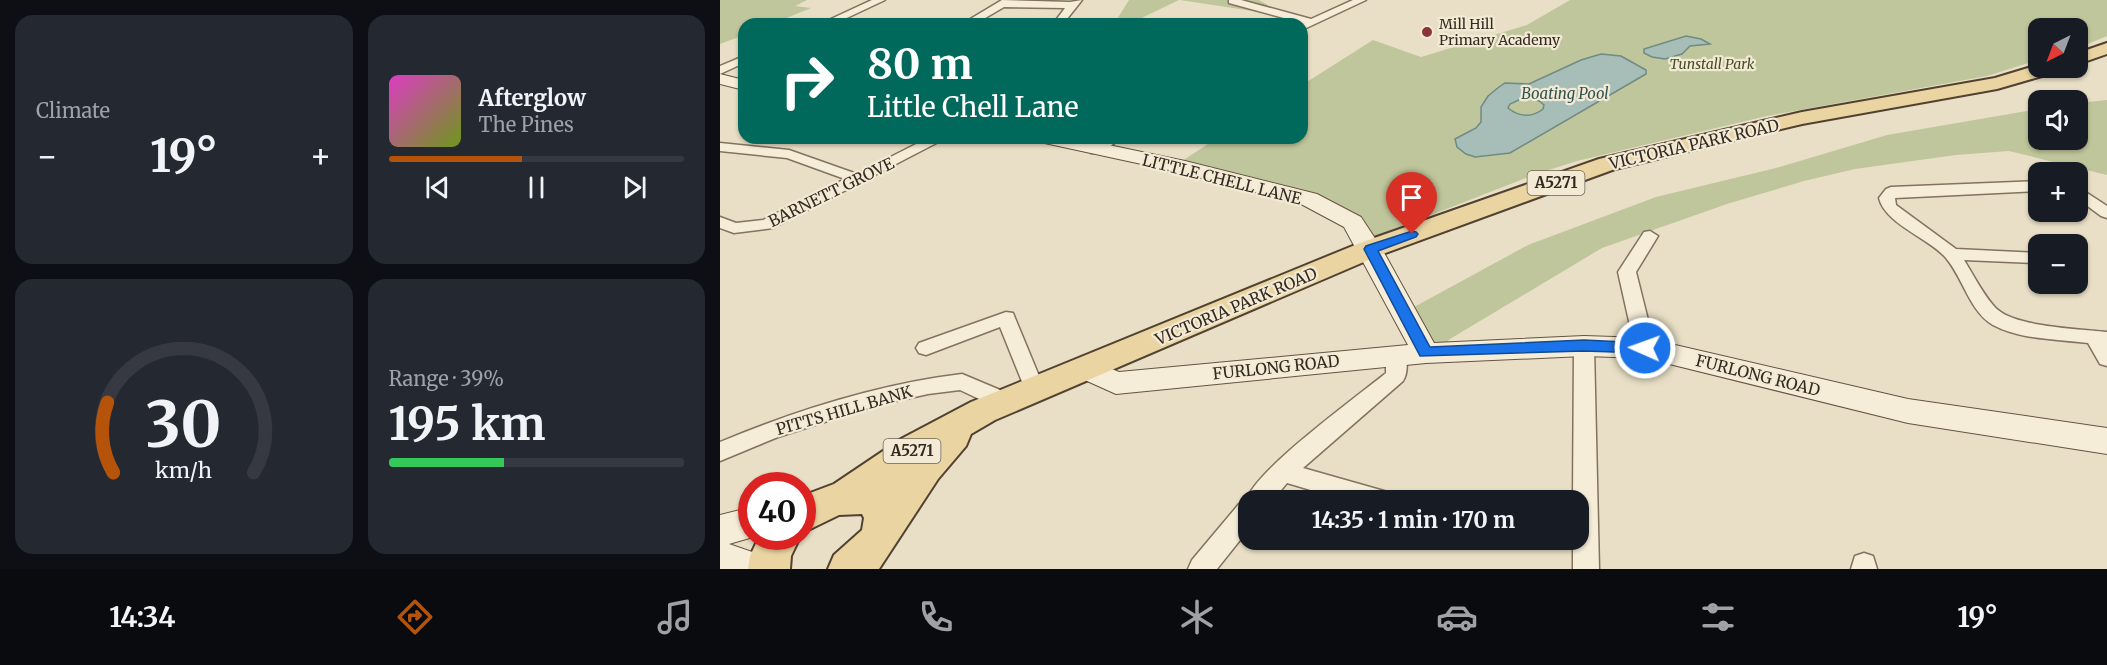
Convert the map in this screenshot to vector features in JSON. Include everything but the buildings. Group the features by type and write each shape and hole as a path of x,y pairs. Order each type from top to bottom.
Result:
{"main road":[{"path":"2088,55 2107,48"},
{"name":"VICTORIA PARK ROAD","path":"819,506 914,449 1007,400 1370,249 1607,164 1802,118 1997,83 2028,74"},
{"name":"VICTORIA PARK ROAD","path":"868,553 942,447 1007,400"},
{"path":"819,506 862,497 876,501 883,508 868,553"},
{"path":"770,569 768,561 772,550"}],"street":[{"path":"839,18 880,0"},
{"path":"1308,24 1361,0"},
{"path":"1233,1 1288,18"},
{"path":"978,18 1007,2 1075,3"},
{"path":"1063,18 1075,3"},
{"path":"720,70 738,62"},
{"path":"720,79 738,84"},
{"name":"BARNETT GROVE","path":"720,222 734,228 767,225 927,144"},
{"name":"LITTLE CHELL LANE","path":"1072,144 1185,167 1309,200 1353,222 1426,353"},
{"path":"1096,150 1105,144"},
{"path":"720,147 789,154 858,179"},
{"path":"2028,186 1891,192 1887,198 1889,207 1952,254 1990,314 2020,328 2100,338 2107,359"},
{"path":"2088,199 2107,213"},
{"path":"1645,348 1627,272 1650,236"},
{"path":"1952,254 2028,258"},
{"path":"926,348 1006,318 1007,400"},
{"path":"1584,346 1586,569"},
{"name":"FURLONG ROAD","path":"1086,369 1116,383 1426,353 1584,346 1645,348 1908,411 2107,441"},
{"path":"1266,490 1282,472 1396,376 1396,356"},
{"name":"PITTS HILL BANK","path":"720,452 770,431 873,398 928,386 962,382 1007,400"},
{"path":"1282,472 1345,490"},
{"path":"1201,569 1238,524"},
{"path":"720,531 738,526"},
{"path":"720,558 754,569"}],"green space":[{"path":"720,0 807,0 795,6 811,8 787,18 738,18 738,37 720,44"},
{"path":"1129,0 1179,0 1142,18 1118,18"},
{"path":"1180,0 1259,0 1268,5 1259,12"},
{"name":"Tunstall Park","path":"1570,0 2107,0 2107,36 2088,44 2088,18 2028,18 2028,63 1987,76 1767,116 1577,161 1536,174 1408,224 1380,240 1313,195 1201,164 1191,169 1176,165 1208,144 1308,144 1308,81 1373,40 1421,57 1527,25"},
{"path":"2107,100 2107,175 2088,170 2088,162 2054,162 2009,151 1956,155 1855,169 1804,181 1727,204 1602,248 1450,339 1436,352 1403,313 1528,245 1656,197 1776,168 1887,135 2028,111 2028,150 2088,150 2088,102"}],"water":[{"path":"1686,36 1701,39 1710,44 1690,46 1682,54 1665,59 1644,53 1644,49"},
{"name":"Boating Pool","path":"1601,54 1621,56 1646,70 1646,74 1510,153 1475,157 1457,147 1455,139 1476,128 1481,122 1481,107 1488,96 1499,87 1505,83 1529,84 1581,60","holes":["1525,97 1544,105 1543,109 1530,115 1521,115 1508,108 1510,104"]}],"place":[{"name":"Mill Hill Primary Academy","path":"1427,32"}],"route":[{"path":"1412,234 1370,249 1426,353 1584,346 1645,348"}]}
